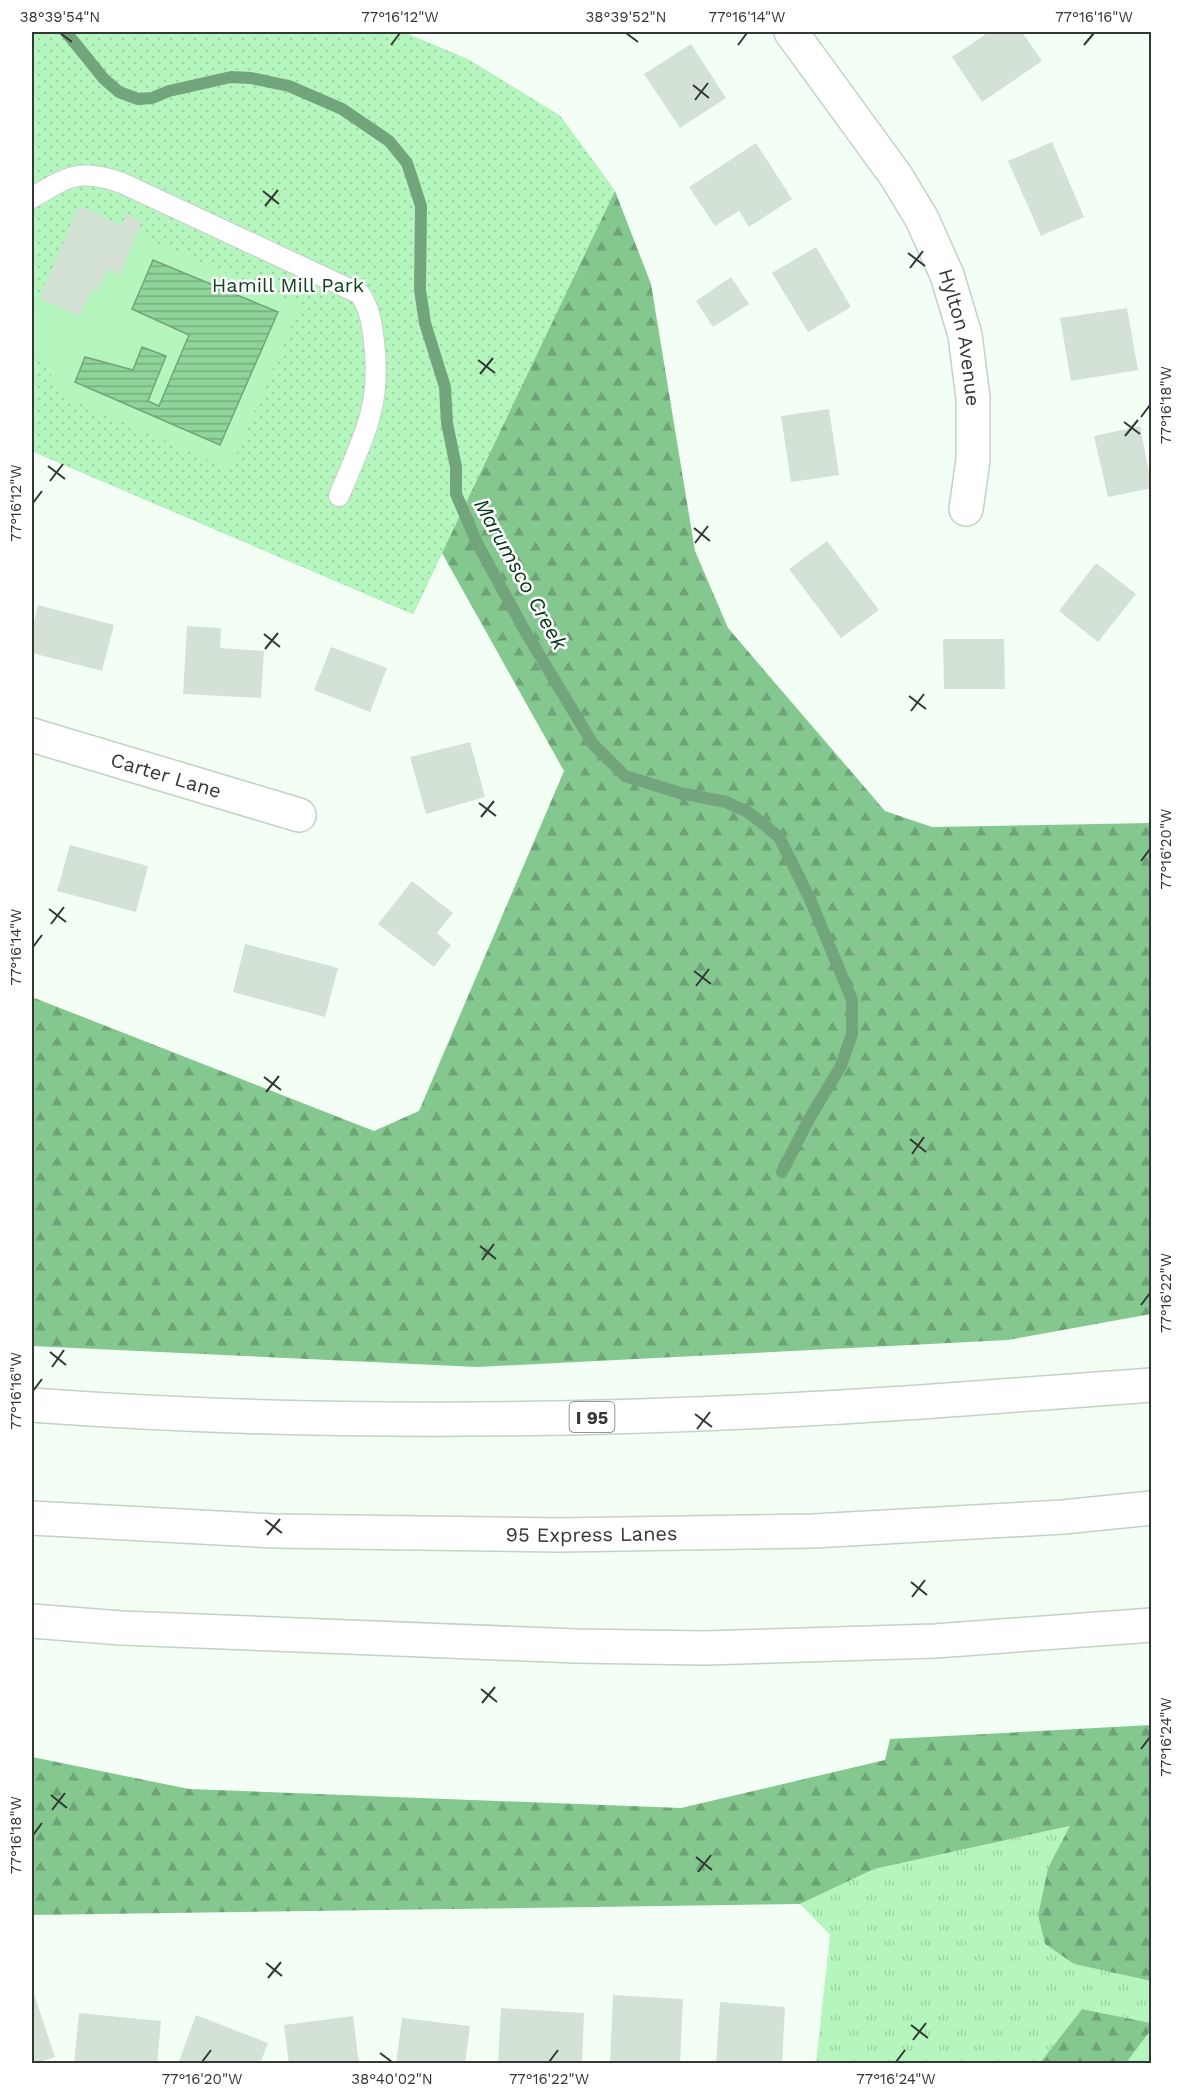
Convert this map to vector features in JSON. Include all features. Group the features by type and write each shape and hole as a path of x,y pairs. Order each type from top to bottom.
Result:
{"main road":[{"name":"Hylton Avenue","path":"791,32 896,176 922,219 947,275 965,335 973,398 973,460 966,509"},
{"name":"Carter Lane","path":"32,735 298,815"},
{"name":"I 95","path":"32,1405 108,1411 364,1419 620,1416 920,1402 1152,1384"},
{"name":"95 Express Lanes","path":"32,1518 274,1532 559,1535 814,1531 1063,1517 1152,1508"},
{"path":"32,1622 121,1628 576,1646 703,1648 935,1641 1152,1625"}],"lane":[{"path":"32,198 63,179 76,175 102,176 122,183 360,294 367,304 371,318 377,365 376,386 369,423 339,496"}],"green space":[{"path":"32,32 403,32 469,60 560,116 615,191 651,284 695,551 728,628 885,811 932,827 1151,823 1151,1314 1008,1340 477,1367 32,1346 32,997 374,1131 419,1111 564,771 442,553 413,614 32,451"},
{"name":"Hamill Mill Park","path":"32,32 403,32 469,60 560,116 615,191 413,614 32,451"},
{"path":"136,234 300,305 230,469 68,398 32,349 32,319 39,299 80,316 92,289 98,291 108,270 120,275"},
{"path":"1151,1725 1151,1981 1074,1964 1045,1944 1038,1915 1048,1868 1070,1826 874,1869 800,1904 32,1915 32,1757 189,1789 681,1808 885,1760 890,1739"},
{"path":"1071,1826 1048,1868 1038,1914 1045,1944 1074,1964 1151,1981 1151,2023 1082,2009 1040,2063 816,2063 830,1935 800,1904 874,1869"},
{"path":"1082,2009 1151,2023 1151,2030 1126,2063 1040,2063"},
{"path":"1151,2030 1151,2063 1126,2063"}],"shaded area":[{"path":"153,260 278,312 220,445 75,382 85,357 133,370 142,347 166,356 148,401 159,406 189,335 132,309"}],"building":[{"path":"989,32 1022,32 1042,61 982,102 952,57"},
{"path":"691,44 726,98 680,128 644,74"},
{"path":"1052,142 1084,217 1041,236 1008,161"},
{"path":"756,143 792,199 749,227 739,211 715,226 689,187"},
{"path":"79,206 122,225 126,214 142,221 120,275 108,270 98,291 92,289 80,316 39,299"},
{"path":"816,247 851,307 808,332 772,273"},
{"path":"731,277 749,304 713,327 696,301"},
{"path":"1127,308 1138,370 1071,381 1060,318"},
{"path":"829,409 839,475 791,482 781,416"},
{"path":"1140,426 1152,488 1108,497 1094,436"},
{"path":"827,541 879,610 841,638 789,569"},
{"path":"1096,563 1136,594 1098,642 1059,611"},
{"path":"38,605 114,625 102,671 32,653 32,630"},
{"path":"187,626 221,628 220,648 264,651 261,698 183,694"},
{"path":"943,639 1004,639 1005,689 944,689"},
{"path":"331,647 387,668 370,712 314,690"},
{"path":"470,742 485,797 426,814 410,757"},
{"path":"70,845 148,866 136,912 57,891"},
{"path":"412,881 453,913 437,933 451,945 434,967 378,924"},
{"path":"245,944 338,968 325,1017 233,992"},
{"path":"32,1988 55,2057 35,2064 32,2064"},
{"path":"613,1995 683,1999 680,2064 610,2064"},
{"path":"720,2002 785,2007 782,2064 716,2064"},
{"path":"501,2008 584,2013 582,2064 498,2064"},
{"path":"79,2013 161,2021 157,2064 74,2064"},
{"path":"196,2015 268,2043 260,2064 178,2064"},
{"path":"353,2016 359,2064 289,2064 284,2025"},
{"path":"402,2018 470,2026 465,2064 396,2064"}],"waterway":[{"name":"Marumsco Creek","path":"66,32 104,79 119,92 138,99 152,98 169,91 231,77 251,78 289,86 342,109 389,141 407,163 421,206 420,290 425,323 445,387 447,423 456,467 456,494 477,543 525,631 593,744 625,776 680,793 726,802 748,812 779,837 810,899 852,1000 852,1034 841,1066 809,1119 782,1172"}]}
